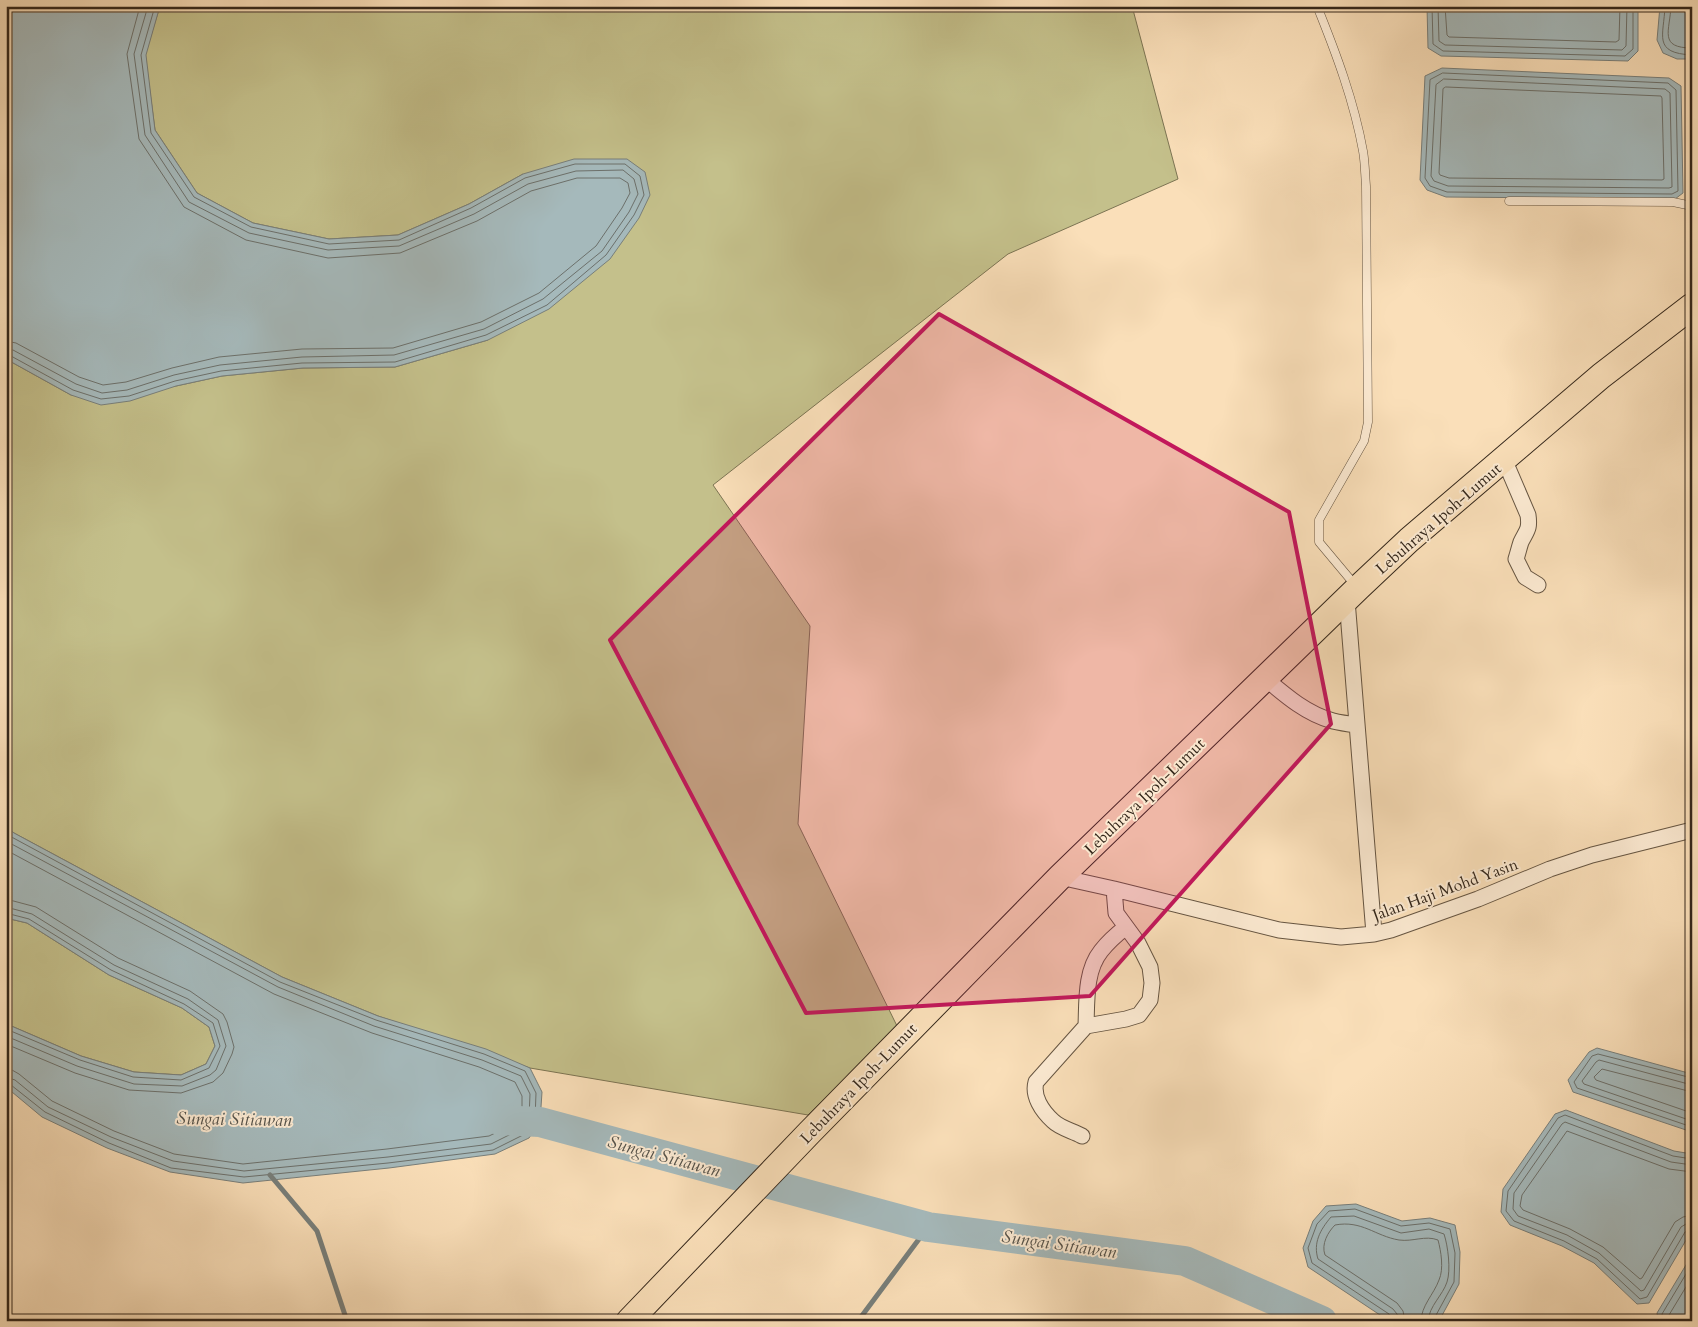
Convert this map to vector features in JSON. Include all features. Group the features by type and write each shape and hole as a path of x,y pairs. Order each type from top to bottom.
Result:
{"highway":[{"name":"Lebuhraya Ipoh-Lumut","path":"629,1321 1060,877 1409,540 1602,376 1692,306"}],"street":[{"path":"1504,459 1530,523 1529,530 1516,559 1525,577 1538,585"},
{"path":"1353,594 1357,725 1374,934"},
{"path":"1266,679 1290,700 1305,709 1333,721 1357,725"},
{"name":"Jalan Haji Mohd Yasin","path":"1060,877 1279,930 1341,937 1374,934 1391,930 1550,869 1592,855 1692,830"},
{"path":"1086,1026 1139,1015 1150,1000 1152,984 1150,967 1138,943 1116,913 1114,889"},
{"path":"1082,1136 1054,1122 1039,1103 1035,1094 1036,1082 1086,1026 1089,980 1093,965 1100,952 1126,927"}],"lane":[{"path":"1317,6 1339,62 1363,152 1366,186 1368,422 1364,441 1319,520 1318,531 1319,542 1353,594"},
{"path":"1509,201 1673,202 1692,206"}],"highlighted area":[{"path":"939,314 1289,512 1331,724 1090,996 806,1013 610,640"}],"shaded area":[{"path":"160,6 1132,6 1178,179 1008,254 713,485 810,626 798,824 898,1028 808,1115 530,1068 378,1016 282,977 6,827 6,359 71,395 176,386 222,376 303,368 395,367 488,340 523,174 469,204 398,235 329,239 253,223 197,193 155,130 145,55"},
{"path":"6,918 27,923 109,975 182,1008 209,1027 215,1046 206,1064 181,1075 134,1072 81,1056 9,1025 6,1022"}],"water":[{"path":"6,6 160,6 146,55 155,130 197,193 253,223 329,239 398,235 469,204 523,174 574,159 627,159 645,172 650,195 639,218 610,259 549,309 488,340 395,367 303,368 222,376 176,386 130,401 101,405 71,395 6,359"},
{"path":"1427,6 1638,6 1638,51 1628,61 1441,56 1428,48"},
{"path":"1660,6 1692,6 1692,59 1677,59 1663,53 1657,40"},
{"path":"1442,68 1669,78 1681,86 1683,193 1675,199 1446,197 1427,190 1420,180 1425,76"},
{"path":"6,827 282,977 378,1016 486,1049 530,1068 542,1092 540,1122 529,1138 495,1154 389,1168 243,1183 170,1172 107,1148 42,1117 6,1087 6,1022 81,1056 134,1072 181,1075 206,1064 215,1046 209,1027 182,1008 109,975 27,923 6,918"},
{"path":"1597,1048 1692,1074 1692,1132 1573,1092 1568,1080 1589,1052"},
{"path":"1566,1110 1674,1151 1692,1154 1692,1230 1649,1303 1637,1304 1594,1263 1562,1246 1510,1225 1501,1212 1503,1189 1555,1114"},
{"path":"1356,1204 1402,1221 1430,1218 1455,1225 1460,1252 1459,1284 1439,1321 1389,1321 1308,1267 1303,1248 1313,1221 1326,1206"},
{"path":"1692,1255 1692,1321 1658,1321 1657,1313"}],"waterway":[{"name":"Sungai Sitiawan","path":"499,1120 540,1122 928,1227 1185,1261 1322,1321"},
{"path":"270,1175 317,1231 347,1321"},
{"path":"858,1321 928,1227"}]}
